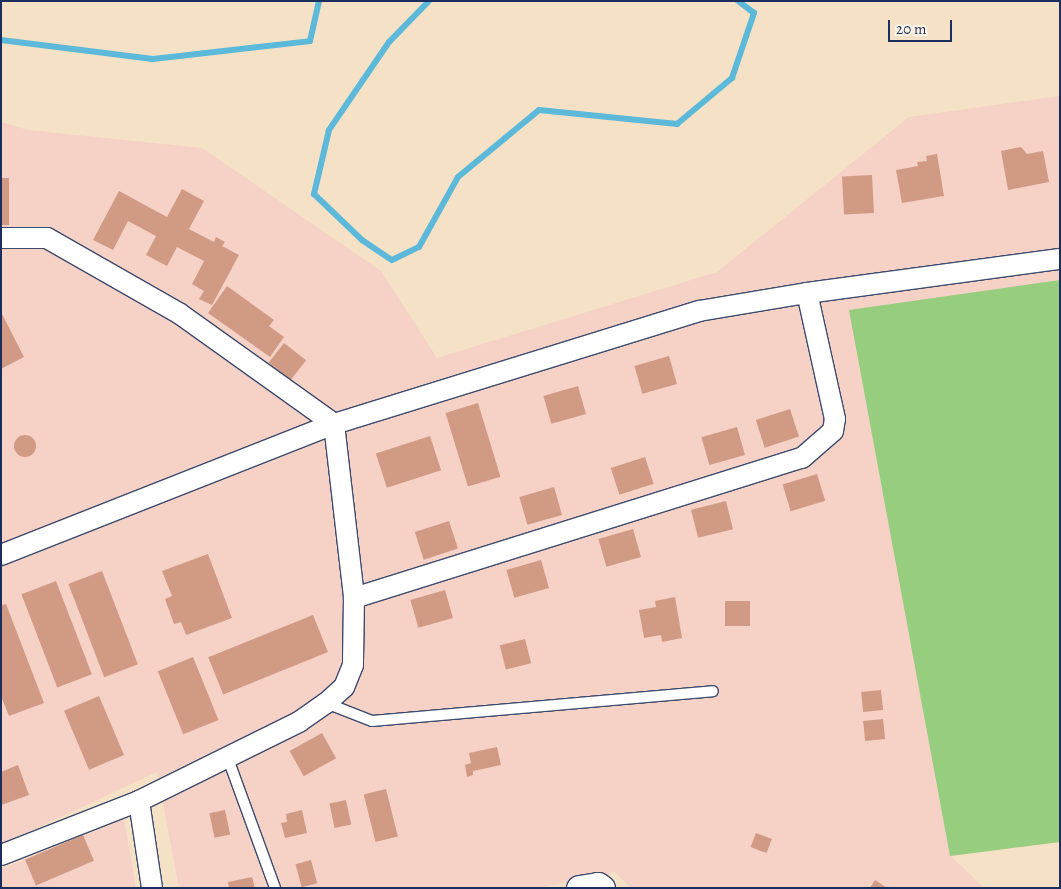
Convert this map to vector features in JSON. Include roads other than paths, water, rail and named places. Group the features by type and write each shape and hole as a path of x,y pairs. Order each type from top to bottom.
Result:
{"street":[{"path":"1,238 47,238 180,314 334,424 354,598 352,665 344,687 326,703 299,722 139,801 1,855"},
{"path":"1,555 334,424 699,311 807,293 1060,259"},
{"path":"354,598 802,458 833,431 835,419 807,293"},
{"path":"139,801 152,888"},
{"path":"579,888 598,885 602,888"}],"lane":[{"path":"326,703 372,721 713,692"},
{"path":"227,756 275,888"}],"waterway":[{"path":"1,40 153,59 310,41 319,1"},
{"path":"429,1 389,42 329,130 314,194 362,240 392,260 419,247 458,177 539,110 677,124 732,78 754,13 738,1"}]}
